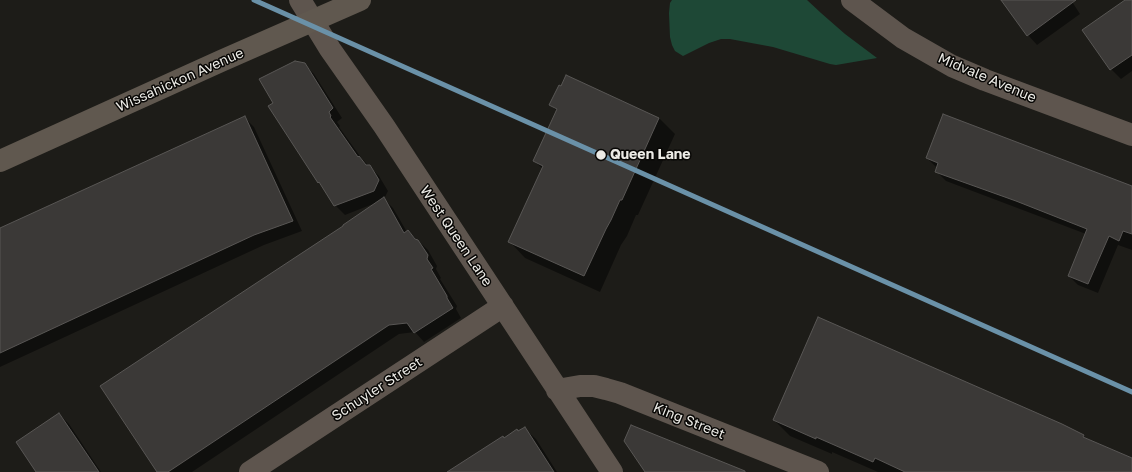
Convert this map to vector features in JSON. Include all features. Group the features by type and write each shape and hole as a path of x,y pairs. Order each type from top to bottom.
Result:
{"street":[{"name":"West Queen Lane","path":"300,0 330,49 384,126 612,472"},
{"name":"Midvale Avenue","path":"852,0 903,38 952,66 985,80 1132,135"},
{"name":"Wissahickon Avenue","path":"0,162 222,60 350,4"},
{"name":"Schuyler Street","path":"250,472 503,306"},
{"name":"King Street","path":"557,390 580,386 594,386 620,393 818,472"}],"green space":[{"path":"672,0 807,0 845,34 877,58 836,65 773,47 730,39 721,39 709,43 683,56 675,51 670,37 669,13 670,3"}],"building":[{"path":"1001,0 1076,0 1027,36"},
{"path":"1125,0 1132,0 1132,55 1110,70 1082,30"},
{"path":"295,61 305,63 333,108 329,112 330,117 358,157 359,156 366,165 370,165 379,180 374,191 334,206 268,106 273,103 259,79"},
{"path":"566,75 659,118 622,200 620,200 584,276 508,242 543,166 533,161 557,109 549,105"},
{"path":"943,114 1132,186 1132,234 1123,231 1119,241 1109,236 1088,284 1068,276 1087,229 1016,201 935,172 938,163 926,158"},
{"path":"245,116 293,221 254,235 0,353 0,228"},
{"path":"384,197 404,233 408,230 415,239 418,240 428,255 427,259 433,268 431,269 453,308 414,333 407,323 389,325 168,472 157,472 100,386 343,226"},
{"path":"818,317 1062,424 1084,435 1083,437 1132,458 1132,472 905,472 875,458 873,462 773,420"},
{"path":"59,413 99,472 36,472 16,442"},
{"path":"631,425 745,472 645,472 624,441"},
{"path":"525,427 554,472 447,472 503,436 504,438 517,429 518,431"}],"transit line":[{"path":"254,0 1132,392"}],"place":[{"name":"Queen Lane","path":"601,155"}]}
